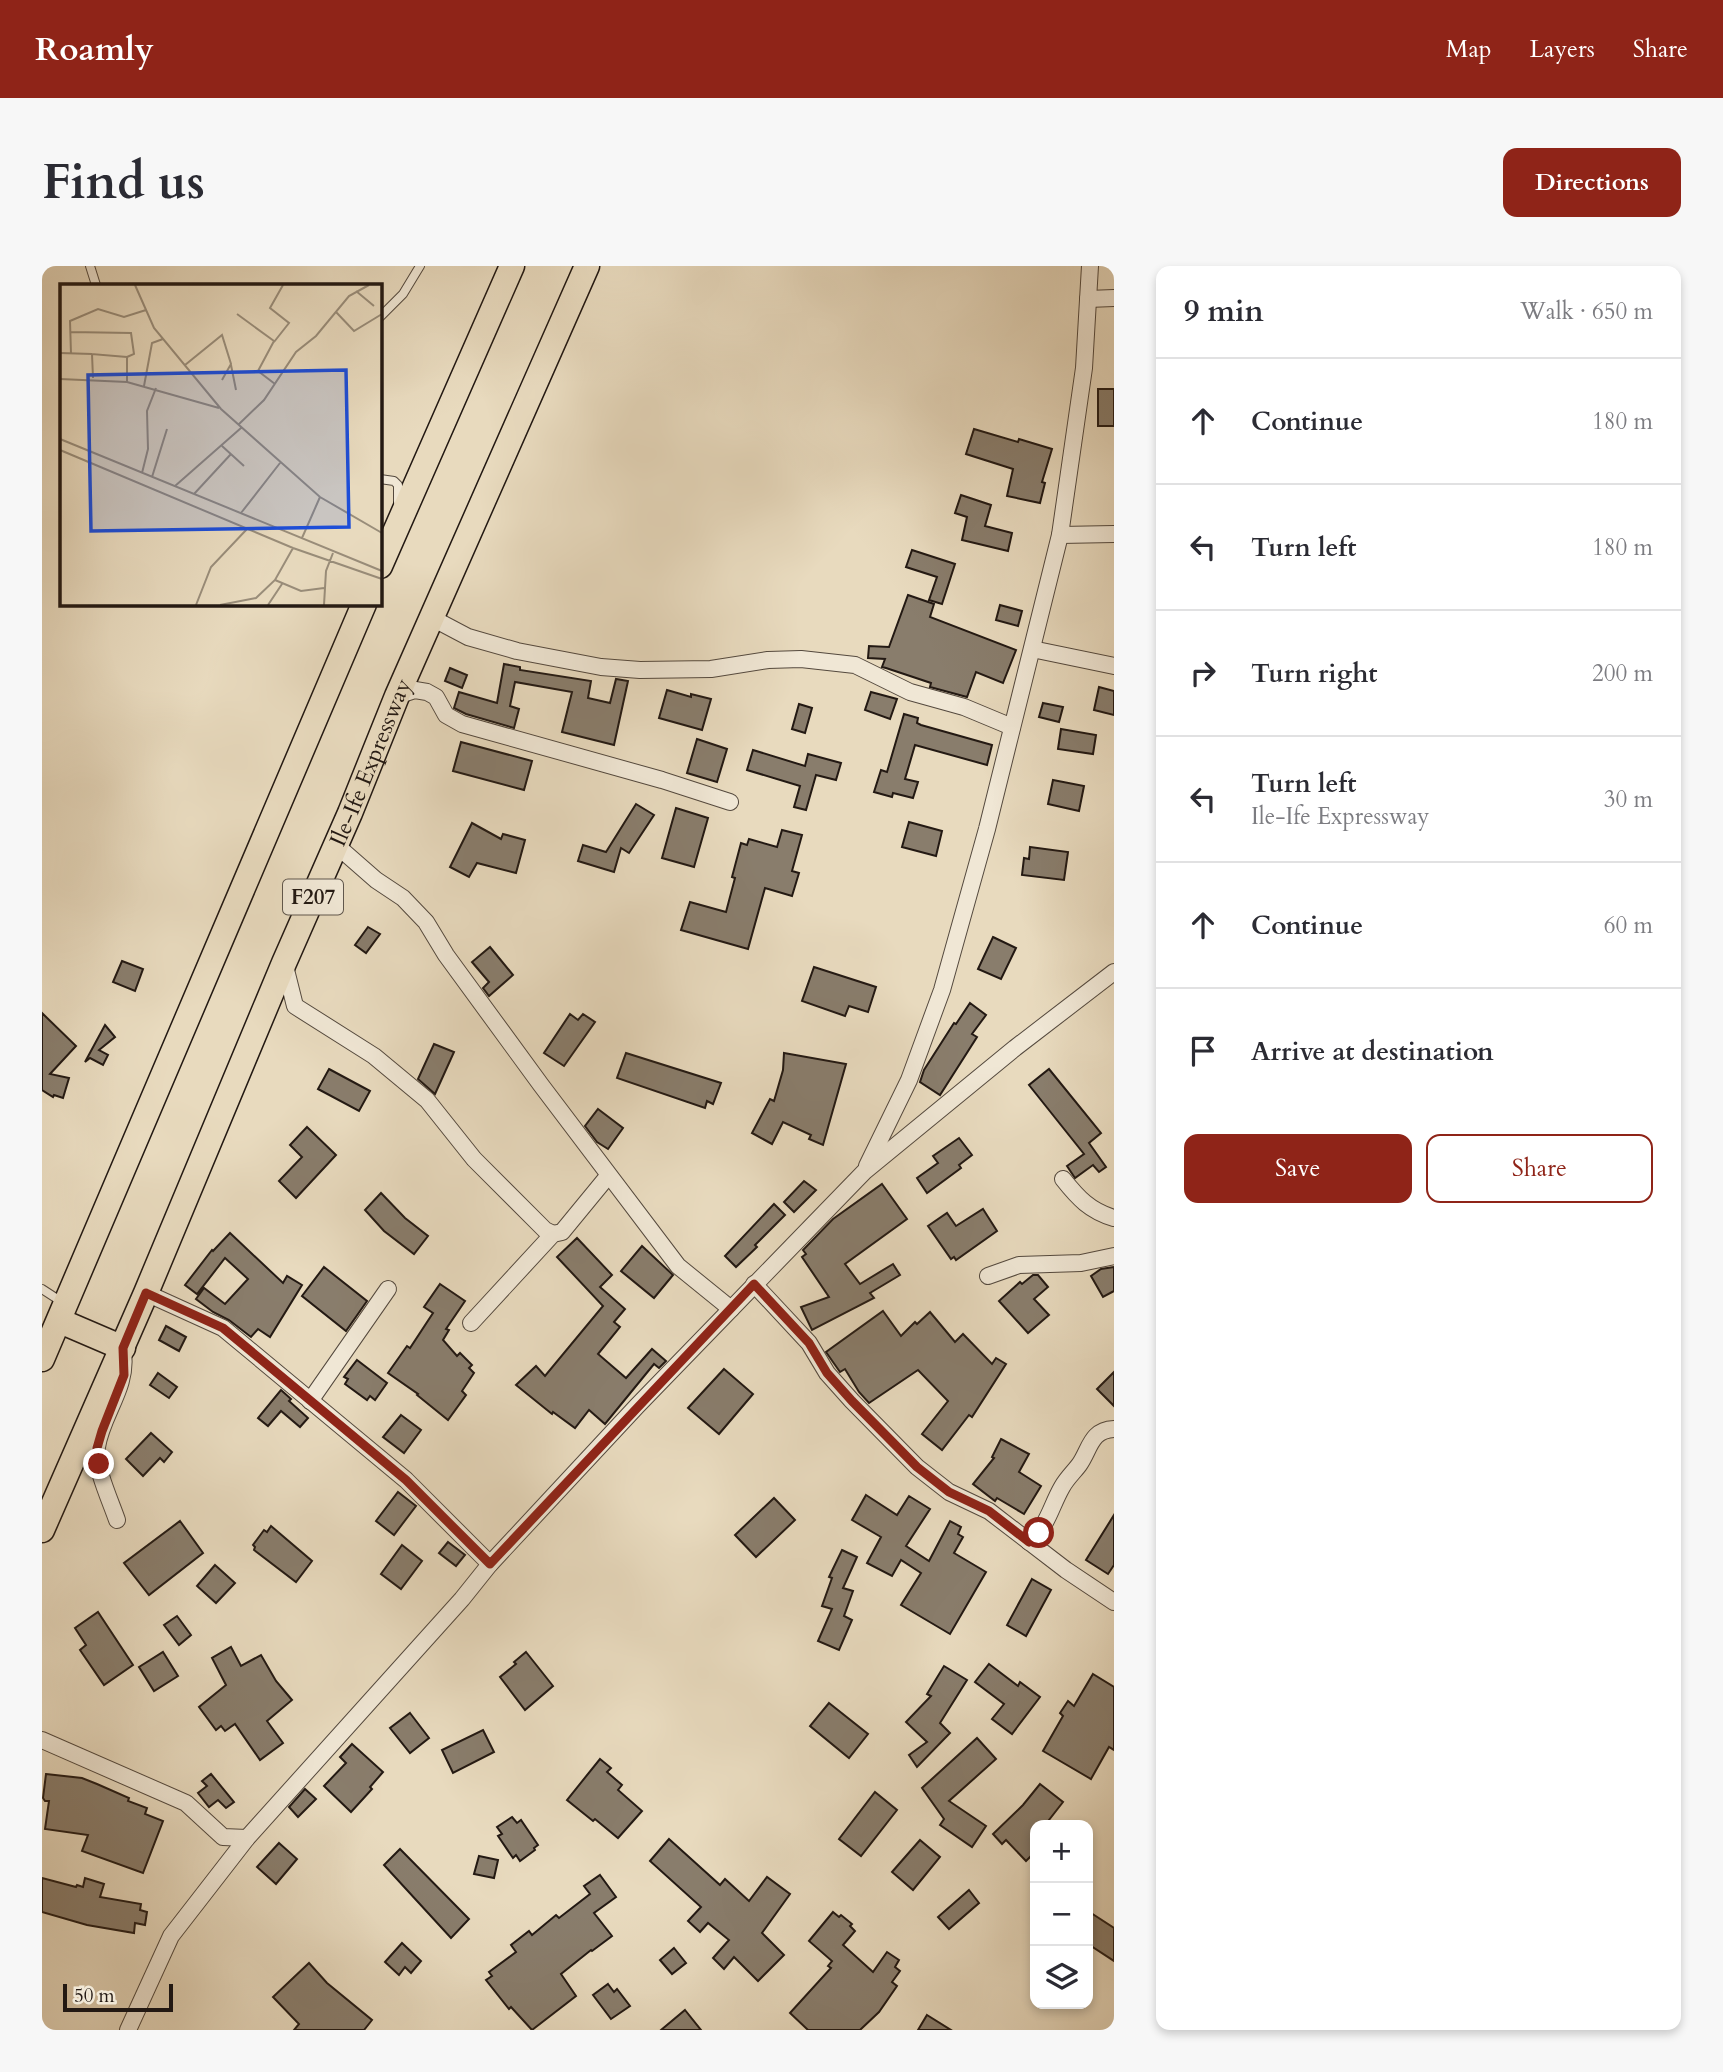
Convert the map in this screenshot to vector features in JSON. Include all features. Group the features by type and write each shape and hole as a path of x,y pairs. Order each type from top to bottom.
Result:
{"main road":[{"path":"382,561 512,266"},
{"name":"Ile-Ife Expressway","path":"42,1530 123,1348 397,695 587,266"},
{"path":"44,1348 62,1312 362,606"},
{"path":"62,1312 123,1348"}],"street":[{"path":"865,1171 909,1080 942,990 988,829 1060,535 1084,368 1090,266"},
{"path":"1088,299 1114,298"},
{"path":"1060,535 1114,534"},
{"path":"432,618 468,637 505,648 601,667 640,670 711,669 768,660 801,659 856,665 910,692 964,707 1012,727"},
{"path":"1032,649 1114,666"},
{"path":"397,695 415,690 427,692 436,697 446,715 462,724 662,780 730,802"},
{"path":"336,845 376,880 403,898 426,922 446,955 608,1176 678,1266 731,1309"},
{"path":"284,963 295,1006 374,1056 427,1100 474,1159 545,1230 553,1234"},
{"path":"128,2030 171,1936 247,1838 462,1599 490,1564 754,1284 865,1171 1015,1048 1114,972"},
{"path":"471,1323 553,1234 562,1232 608,1176"},
{"path":"1063,1179 1085,1205 1097,1213 1114,1218"},
{"path":"988,1276 1019,1265 1081,1263 1114,1256"},
{"path":"754,1284 809,1343 827,1373 917,1467 949,1492 989,1511 1066,1570 1114,1602"},
{"path":"310,1401 388,1289"},
{"path":"146,1293 223,1328 406,1480 490,1564"},
{"path":"117,1520 99,1464 97,1448 124,1375 123,1348"},
{"path":"1029,1542 1046,1524 1060,1490 1079,1465 1087,1447 1098,1433 1114,1429"},
{"path":"42,1740 186,1803 223,1837 247,1838"}],"lane":[{"path":"90,266 96,284"},
{"path":"382,315 403,294 420,266"},
{"path":"382,479 394,481 398,485 398,522"},
{"path":"42,1289 62,1312"}],"building":[{"path":"1098,389 1114,389 1114,426 1098,426"},
{"path":"974,429 1052,449 1042,482 1045,483 1040,503 1007,496 1013,469 966,454"},
{"path":"961,495 991,505 985,526 1012,533 1008,551 962,540 967,517 955,513"},
{"path":"912,550 955,564 942,604 929,600 937,577 906,567"},
{"path":"908,595 934,604 930,617 1016,650 1003,683 976,672 967,697 930,687 931,683 882,667 885,659 868,658 869,646 889,647"},
{"path":"1000,605 1022,611 1018,626 996,620"},
{"path":"504,664 520,667 520,670 591,681 588,698 610,703 616,679 628,681 614,745 562,732 572,692 515,682 510,706 519,709 514,728 454,708 459,692 497,703"},
{"path":"450,668 467,675 462,688 445,681"},
{"path":"1099,687 1114,691 1114,715 1094,710"},
{"path":"667,690 711,699 702,730 659,718"},
{"path":"871,692 897,699 890,719 865,710"},
{"path":"1043,703 1063,707 1059,722 1039,717"},
{"path":"799,704 812,708 805,733 792,729"},
{"path":"904,714 918,718 917,723 921,725 992,745 987,765 915,745 905,779 918,782 913,798 893,793 892,797 874,792 881,770 887,772"},
{"path":"1061,729 1096,735 1093,754 1058,749"},
{"path":"697,739 727,749 717,782 687,773"},
{"path":"461,742 532,761 524,790 453,771"},
{"path":"753,750 805,766 808,754 841,763 836,780 816,775 806,810 794,807 800,786 747,770"},
{"path":"1053,780 1084,786 1079,811 1048,804"},
{"path":"636,804 654,815 629,853 621,848 614,872 578,861 583,845 606,852"},
{"path":"676,808 708,818 694,867 662,858"},
{"path":"909,822 942,831 936,856 902,847"},
{"path":"472,823 501,839 503,834 525,840 516,873 477,863 469,877 450,867"},
{"path":"782,830 802,835 792,871 799,873 792,896 765,888 748,949 681,930 690,902 726,912 741,843 747,845 749,839 777,847"},
{"path":"1030,847 1068,852 1064,880 1022,875 1024,858 1029,859"},
{"path":"368,927 380,934 366,953 355,945"},
{"path":"993,937 1016,948 1001,979 978,969"},
{"path":"490,947 513,975 489,996 483,988 489,982 472,962"},
{"path":"122,961 143,969 135,991 113,982"},
{"path":"814,967 876,987 868,1012 849,1006 845,1016 802,1001"},
{"path":"970,1003 986,1015 972,1034 977,1037 940,1095 920,1082 924,1070"},
{"path":"42,1013 76,1046 50,1074 69,1078 63,1098 53,1097 42,1090"},
{"path":"570,1014 578,1020 583,1014 595,1022 564,1066 544,1053"},
{"path":"105,1025 115,1037 99,1050 108,1055 103,1065 90,1058 85,1062"},
{"path":"434,1044 454,1052 435,1094 418,1079"},
{"path":"626,1053 721,1083 713,1104 707,1101 705,1108 617,1078"},
{"path":"784,1053 846,1064 823,1145 809,1139 811,1135 783,1122 772,1144 752,1133 770,1099 774,1101 783,1070"},
{"path":"329,1069 370,1091 359,1111 318,1089"},
{"path":"1049,1069 1101,1133 1089,1143 1106,1167 1099,1172 1093,1165 1075,1178 1067,1166 1084,1154 1029,1085"},
{"path":"598,1109 623,1128 608,1149 597,1142 585,1126"},
{"path":"307,1127 336,1155 296,1198 279,1181 302,1157 290,1145"},
{"path":"959,1138 972,1155 959,1165 961,1168 927,1193 917,1178 938,1163 933,1156"},
{"path":"804,1181 816,1190 794,1212 784,1202"},
{"path":"882,1184 907,1219 845,1264 860,1284 893,1264 900,1275 870,1293 874,1298 812,1330 801,1307 829,1297 802,1257 806,1254 803,1250 833,1219"},
{"path":"381,1193 405,1218 428,1236 414,1254 384,1231 365,1210"},
{"path":"774,1204 785,1215 736,1267 725,1256"},
{"path":"983,1209 997,1231 956,1260 954,1257 951,1259 928,1226 947,1213 956,1226"},
{"path":"230,1233 283,1283 287,1276 302,1285 270,1337 258,1329 251,1337 196,1299 204,1288 225,1304 248,1279 225,1258 197,1294 185,1285 212,1250"},
{"path":"577,1238 612,1275 600,1287 625,1309 614,1322 620,1327 598,1354 626,1378 652,1349 666,1361 659,1368 654,1364 605,1424 589,1410 575,1428 553,1412 552,1414 516,1385 536,1366 545,1376 603,1306 557,1257"},
{"path":"642,1246 673,1275 654,1298 621,1271"},
{"path":"324,1267 367,1301 346,1331 302,1296"},
{"path":"1114,1267 1114,1291 1103,1297 1091,1276 1101,1269"},
{"path":"1033,1275 1038,1275 1048,1287 1034,1299 1049,1315 1028,1333 999,1301 1020,1282 1022,1284"},
{"path":"440,1284 465,1301 446,1329 449,1330 443,1340 457,1356 460,1353 472,1365 469,1368 474,1373 462,1391 466,1395 448,1420 388,1373 407,1346 410,1348 433,1313 424,1307"},
{"path":"883,1311 901,1336 930,1312 955,1342 963,1334 992,1364 996,1358 1006,1364 972,1417 969,1415 942,1450 922,1434 948,1401 918,1370 869,1403 845,1369 840,1372 826,1352"},
{"path":"166,1326 186,1337 179,1351 159,1340"},
{"path":"357,1360 387,1383 375,1400 370,1396 367,1400 345,1384 348,1379 344,1377"},
{"path":"724,1369 753,1394 719,1434 688,1408"},
{"path":"1114,1372 1114,1406 1097,1389"},
{"path":"158,1373 177,1387 169,1398 150,1385"},
{"path":"281,1390 308,1418 300,1427 281,1411 268,1426 258,1418"},
{"path":"401,1415 421,1430 404,1453 383,1437"},
{"path":"151,1433 172,1452 164,1462 160,1458 143,1476 126,1459"},
{"path":"1001,1439 1029,1454 1019,1472 1041,1486 1024,1514 997,1498 995,1501 973,1484 994,1458 992,1457"},
{"path":"398,1492 416,1506 394,1535 376,1521"},
{"path":"866,1495 897,1515 909,1496 930,1509 906,1546 929,1561 950,1521 961,1527 958,1534 963,1537 954,1553 986,1572 950,1634 901,1605 921,1573 901,1560 892,1576 867,1563 881,1537 852,1520"},
{"path":"774,1498 795,1520 756,1557 735,1535"},
{"path":"1114,1515 1114,1565 1108,1574 1086,1560"},
{"path":"180,1521 203,1553 149,1595 124,1563"},
{"path":"271,1526 312,1561 296,1582 254,1550 253,1545 264,1530 267,1532"},
{"path":"448,1542 465,1555 456,1566 439,1553"},
{"path":"402,1545 422,1561 401,1589 381,1574"},
{"path":"842,1550 857,1557 843,1588 853,1591 844,1616 852,1620 839,1650 818,1641 832,1609 822,1606 832,1578 829,1577"},
{"path":"215,1565 235,1583 216,1603 197,1586"},
{"path":"1032,1579 1051,1590 1026,1636 1007,1625"},
{"path":"98,1612 133,1665 104,1685 80,1650 86,1645 75,1628"},
{"path":"177,1616 191,1635 179,1645 164,1625"},
{"path":"231,1647 241,1666 261,1655 276,1681 292,1700 267,1721 283,1743 260,1760 235,1724 225,1731 221,1726 216,1730 199,1707 226,1685 212,1658"},
{"path":"163,1652 178,1676 154,1691 139,1667"},
{"path":"526,1652 553,1686 525,1710 500,1677"},
{"path":"989,1664 1018,1686 1020,1682 1040,1697 1012,1734 992,1719 1004,1704 975,1682"},
{"path":"944,1666 967,1680 940,1723 950,1733 917,1767 909,1755 927,1742 906,1722 931,1696 927,1694"},
{"path":"1093,1674 1114,1687 1114,1750 1109,1747 1091,1779 1043,1751 1063,1716 1060,1713 1068,1701 1074,1706"},
{"path":"829,1703 868,1734 849,1758 810,1726"},
{"path":"410,1713 429,1738 410,1753 390,1728"},
{"path":"483,1730 494,1752 453,1773 442,1750"},
{"path":"977,1738 996,1759 949,1801 986,1826 972,1847 940,1825 944,1819 922,1788"},
{"path":"352,1744 383,1772 351,1812 324,1786 346,1763 340,1757"},
{"path":"600,1759 611,1768 607,1772 622,1785 618,1790 642,1811 618,1838 567,1800"},
{"path":"46,1774 82,1778 97,1784 147,1808 145,1814 163,1821 143,1873 82,1851 88,1835 45,1829 49,1801 43,1798"},
{"path":"211,1774 234,1802 226,1808 218,1800 209,1807 198,1793 207,1786 202,1781"},
{"path":"1040,1784 1063,1802 1049,1820 1030,1820 1030,1857 1026,1861 1006,1840 1002,1844 993,1834"},
{"path":"305,1789 316,1799 298,1817 289,1807"},
{"path":"875,1792 897,1810 861,1856 839,1839"},
{"path":"512,1817 517,1823 521,1820 538,1845 520,1861 516,1855 513,1858 498,1836 502,1834 497,1827"},
{"path":"669,1839 720,1885 725,1879 749,1901 767,1877 790,1894 762,1933 784,1955 758,1981 734,1957 724,1969 713,1958 729,1940 708,1923 700,1932 688,1921 701,1907 650,1861"},
{"path":"920,1840 940,1857 913,1890 892,1872"},
{"path":"279,1843 297,1859 276,1884 257,1867"},
{"path":"400,1849 469,1919 451,1938 384,1865"},
{"path":"479,1856 498,1860 494,1878 474,1874"},
{"path":"600,1875 616,1897 594,1913 612,1936 561,1974 576,1996 532,2030 511,2007 509,2009 486,1980 492,1976 489,1972 516,1952 511,1945 529,1931 532,1935 556,1915 559,1918 590,1894 584,1886"},
{"path":"42,1878 76,1887 83,1887 85,1878 104,1884 100,1897 141,1904 140,1910 147,1912 145,1925 135,1923 134,1933 87,1925 42,1912"},
{"path":"969,1890 979,1903 949,1929 938,1917"},
{"path":"833,1912 852,1924 850,1926 855,1931 843,1945 873,1972 887,1952 899,1960 895,1967 900,1971 892,1982 897,1986 879,2012 860,2030 808,2030 790,2013 831,1968 828,1966 832,1961 809,1941"},
{"path":"1093,1914 1114,1928 1114,1961 1093,1947"},
{"path":"402,1943 421,1961 411,1973 405,1967 399,1975 385,1962"},
{"path":"674,1948 686,1963 672,1974 660,1960"},
{"path":"309,1963 327,1983 372,2020 364,2030 294,2030 299,2024 273,1997"},
{"path":"608,1984 614,1992 617,1989 630,2006 611,2019 593,1995"},
{"path":"685,2010 701,2030 661,2030"},
{"path":"927,2015 951,2030 918,2030"}],"route":[{"path":"99,1464 97,1448 124,1375 123,1348 146,1293 223,1328 406,1480 490,1564 754,1284 809,1343 827,1373 917,1467 949,1492 989,1511 1029,1542 1039,1533"}]}
